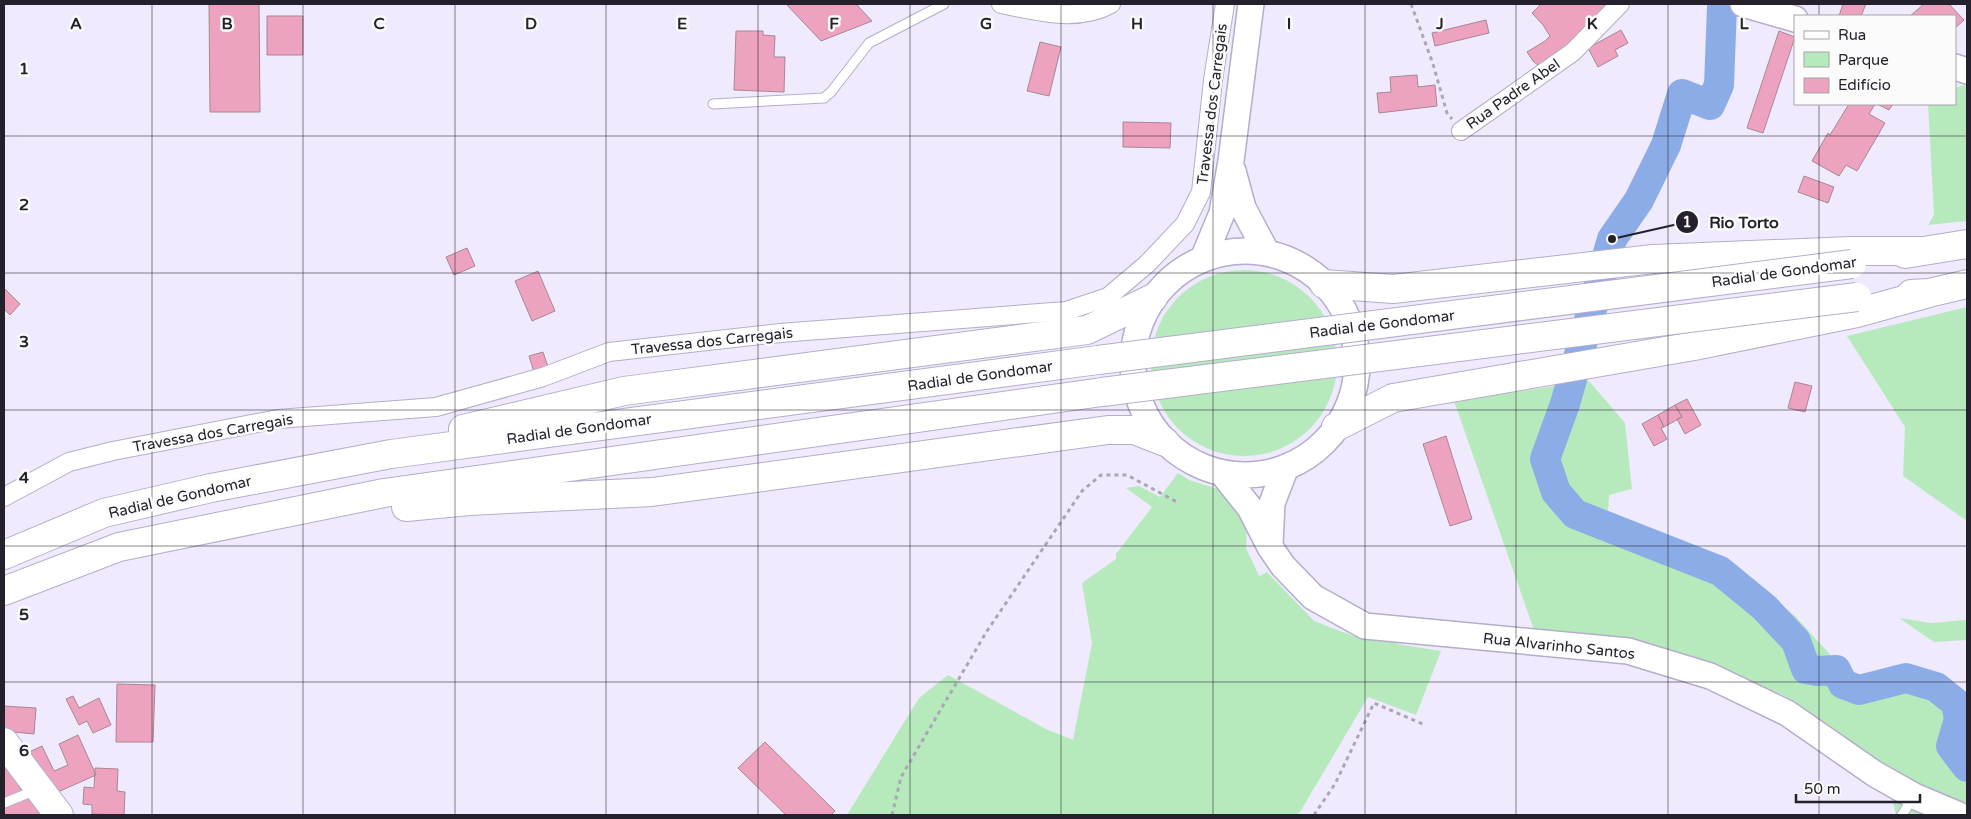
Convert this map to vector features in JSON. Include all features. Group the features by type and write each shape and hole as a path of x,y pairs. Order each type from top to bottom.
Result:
{"main road":[{"name":"Radial de Gondomar","path":"4,555 104,513 211,488 391,454 1851,257 1921,251 1967,244"},
{"path":"1324,284 1393,289 1653,259 1851,257"},
{"path":"4,591 119,547 384,493 1102,392 1857,305 1929,293 1967,284"},
{"path":"391,454 444,433 624,391 1087,330 1153,298"},
{"path":"1336,427 1393,398 1694,346 1857,305"},
{"path":"267,517 469,501 652,492 1108,430 1134,430 1165,442"},
{"path":"4,742 59,815"}],"street":[{"path":"1001,4 1038,12 1074,15 1110,4"},
{"name":"Travessa dos Carregais","path":"4,497 69,462 112,451 278,419 436,406 543,377 609,352 790,332 1066,311 1108,297 1148,264 1185,224 1201,192 1213,80 1225,4"},
{"path":"1203,259 1222,213 1231,161 1251,4"},
{"name":"Rua Padre Abel","path":"1462,131 1573,52 1620,4"},
{"path":"1743,4 1794,19"},
{"path":"1231,161 1243,208 1267,253"},
{"path":"1224,252 1267,253 1288,259 1308,270 1324,284 1338,301 1348,321 1354,342 1356,364 1354,386 1347,407 1336,427 1306,457 1286,467 1266,473 1222,473 1201,466 1182,456 1165,442 1151,424 1141,405 1135,384 1133,362 1135,340 1142,318 1153,298 1167,282 1183,269 1203,259 1224,252"},
{"path":"1270,547 1272,503 1286,467"},
{"name":"Rua Alvarinho Santos","path":"1222,473 1250,508 1282,566 1313,597 1365,626 1628,651 1701,674 1787,713 1875,774 1908,806 1959,815"}],"lane":[{"path":"713,104 824,98 831,92 869,43 944,4"},
{"path":"4,803 39,789"}],"path":[{"name":"Rua Padre Abel","path":"1411,4 1433,64 1447,113 1462,131"},
{"path":"892,815 901,777 906,768 987,631 1082,491 1101,475 1127,475 1177,502"},
{"path":"1314,815 1335,784 1374,703 1425,725"}],"green space":[{"path":"1967,84 1967,221 1928,225 1934,215 1928,105 1956,105 1956,88"},
{"path":"1235,270 1253,270 1280,277 1310,297 1330,327 1337,354 1337,372 1330,399 1310,429 1280,449 1253,456 1235,456 1217,452 1200,445 1185,435 1172,422 1162,407 1155,390 1151,372 1151,354 1155,336 1162,319 1172,304 1185,291 1200,281 1217,274"},
{"path":"1967,307 1967,521 1903,476 1905,427 1847,336"},
{"path":"1589,381 1625,423 1632,489 1609,495 1608,512 1592,527 1716,575 1755,583 1795,616 1856,683 1908,672 1927,677 1933,682 1961,694 1967,710 1967,815 1896,815 1886,773 1839,745 1843,736 1785,696 1721,668 1631,638 1534,630 1454,401"},
{"path":"1178,473 1189,480 1227,492 1249,489 1246,548 1259,576 1267,572 1314,621 1353,636 1399,640 1397,644 1441,651 1416,715 1368,697 1300,812 1296,815 847,815 919,698 948,675 1046,729 1073,740 1092,643 1082,583 1116,559 1116,554 1152,507 1126,488 1139,486 1160,497"},
{"path":"1899,618 1931,623 1966,620 1967,618 1967,640 1934,642"}],"building":[{"path":"209,4 259,4 260,112 210,112"},
{"path":"786,4 856,4 872,21 821,41"},
{"path":"1541,4 1614,4 1577,45 1540,67 1527,52 1550,36 1532,13"},
{"path":"1843,4 1866,4 1861,15 1839,15"},
{"path":"1924,4 1949,4 1964,20 1956,27 1956,15 1911,15"},
{"path":"267,16 303,16 303,55 267,55"},
{"path":"1486,20 1489,33 1435,46 1432,33"},
{"path":"1621,30 1628,43 1615,50 1618,56 1598,67 1588,48"},
{"path":"736,31 763,31 763,35 775,36 774,57 785,57 784,92 734,90"},
{"path":"1779,31 1794,37 1763,133 1747,128"},
{"path":"1040,42 1061,47 1049,96 1027,91"},
{"path":"1417,75 1418,87 1435,85 1437,106 1379,113 1377,93 1391,92 1390,77"},
{"path":"1848,105 1874,105 1869,114 1885,123 1857,171 1846,165 1839,176 1812,161 1828,133 1830,135"},
{"path":"1879,105 1892,105 1889,110"},
{"path":"1123,122 1171,123 1170,148 1123,147"},
{"path":"1804,176 1834,187 1828,203 1798,192"},
{"path":"467,248 475,266 454,275 446,257"},
{"path":"538,271 555,311 532,321 515,281"},
{"path":"4,288 20,304 10,315 4,309"},
{"path":"543,352 548,367 534,372 529,356"},
{"path":"1795,382 1812,386 1805,412 1788,408"},
{"path":"1687,399 1701,425 1685,434 1677,419 1682,417 1675,405"},
{"path":"1675,405 1682,417 1664,427 1658,415"},
{"path":"1658,415 1664,427 1661,428 1667,439 1654,446 1642,424"},
{"path":"1446,436 1472,519 1450,526 1423,444"},
{"path":"117,684 155,685 153,742 116,742"},
{"path":"73,696 79,708 99,698 111,725 93,733 87,721 79,725 66,699"},
{"path":"4,706 36,708 34,734 4,731"},
{"path":"78,735 96,775 49,796 29,752 42,746 54,771 68,765 59,744"},
{"path":"765,742 835,811 831,815 786,815 738,768"},
{"path":"4,751 22,792 4,801"},
{"path":"95,768 118,769 117,791 125,792 124,815 92,814 92,805 83,804 84,787 94,788"},
{"path":"40,791 49,815 4,815 4,805"}],"waterway":[{"path":"1722,7 1719,85 1710,105 1682,94 1666,145 1639,200 1612,239 1565,404 1545,459 1556,492 1575,514 1720,571 1764,607 1796,641 1806,669 1817,671 1836,670 1843,684 1859,690 1906,678 1936,687 1956,703 1959,719 1951,746 1967,767"}],"place":[{"name":"Rio Torto","path":"1612,239"}]}
